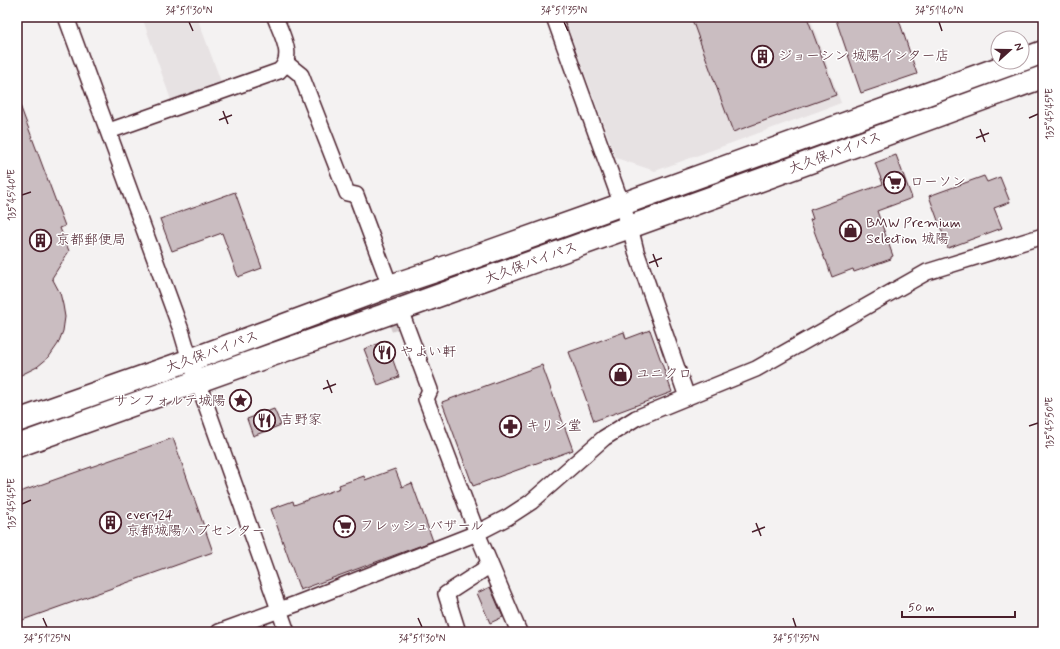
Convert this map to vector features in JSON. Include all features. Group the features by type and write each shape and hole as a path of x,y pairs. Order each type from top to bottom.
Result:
{"highway":[{"path":"1030,57 1043,52"},
{"name":"大久保バイパス","path":"17,421 190,360 390,286 622,205 994,70"},
{"name":"大久保バイパス","path":"17,446 197,381 399,319 630,227 1043,77"}],"street":[{"path":"66,17 181,330 197,381 287,632"},
{"path":"108,131 279,71 286,62 288,55 275,17"},
{"path":"554,17 630,227 636,251 687,397"},
{"path":"286,62 301,75 376,269"},
{"path":"347,194 356,195 390,286"},
{"path":"219,632 477,532 508,517 531,502 604,438 636,418 756,369 927,272 1043,236"},
{"path":"399,319 430,390 426,399 477,532 519,632"},
{"path":"458,632 446,594 483,570 489,562"}],"shaded area":[{"path":"142,17 197,17 223,87 173,106"},
{"path":"564,17 810,17 841,103 655,171 616,158"}],"building":[{"name":"ジョーシン 城陽インター店","path":"691,17 807,17 836,95 733,132"},
{"path":"835,17 898,17 917,74 861,93"},
{"name":"京都郵便局","path":"17,100 65,226 60,228 69,251 52,278 60,293 65,317 63,331 58,344 49,357 37,367 17,377"},
{"name":"BMW Premium Selection 城陽","path":"896,155 912,198 877,211 893,256 891,259 854,272 853,269 832,277 810,220 813,219 810,210 883,184 875,163"},
{"path":"984,176 987,182 1000,177 1010,202 994,208 1002,228 948,248 929,196"},
{"path":"235,192 262,268 238,277 222,233 172,251 160,219"},
{"path":"650,330 672,392 594,421 569,352 624,332 626,339"},
{"path":"386,341 399,377 378,385 364,349"},
{"path":"542,365 573,450 473,486 442,402"},
{"path":"274,409 281,425 253,436 247,419"},
{"name":"every24 京都城陽ハブセンター","path":"173,438 213,552 17,622 17,493"},
{"path":"395,469 402,487 412,483 433,541 300,590 271,509 293,501 294,505 340,488 339,485 364,476 365,480"},
{"path":"490,587 503,617 490,623 477,593"}],"tunnel":[{"path":"380,279 399,329"}],"place":[{"name":"ジョーシン 城陽インター店","path":"763,56"},
{"name":"ローソン","path":"895,182"},
{"name":"BMW Premium Selection 城陽","path":"851,231"},
{"name":"京都郵便局","path":"41,240"},
{"name":"やよい軒","path":"384,352"},
{"name":"ユニクロ","path":"620,374"},
{"name":"サンフォルテ城陽","path":"241,401"},
{"name":"吉野家","path":"264,420"},
{"name":"キリン堂","path":"510,426"},
{"name":"every24 京都城陽ハブセンター","path":"110,523"},
{"name":"フレッシュバザール","path":"344,526"}]}
